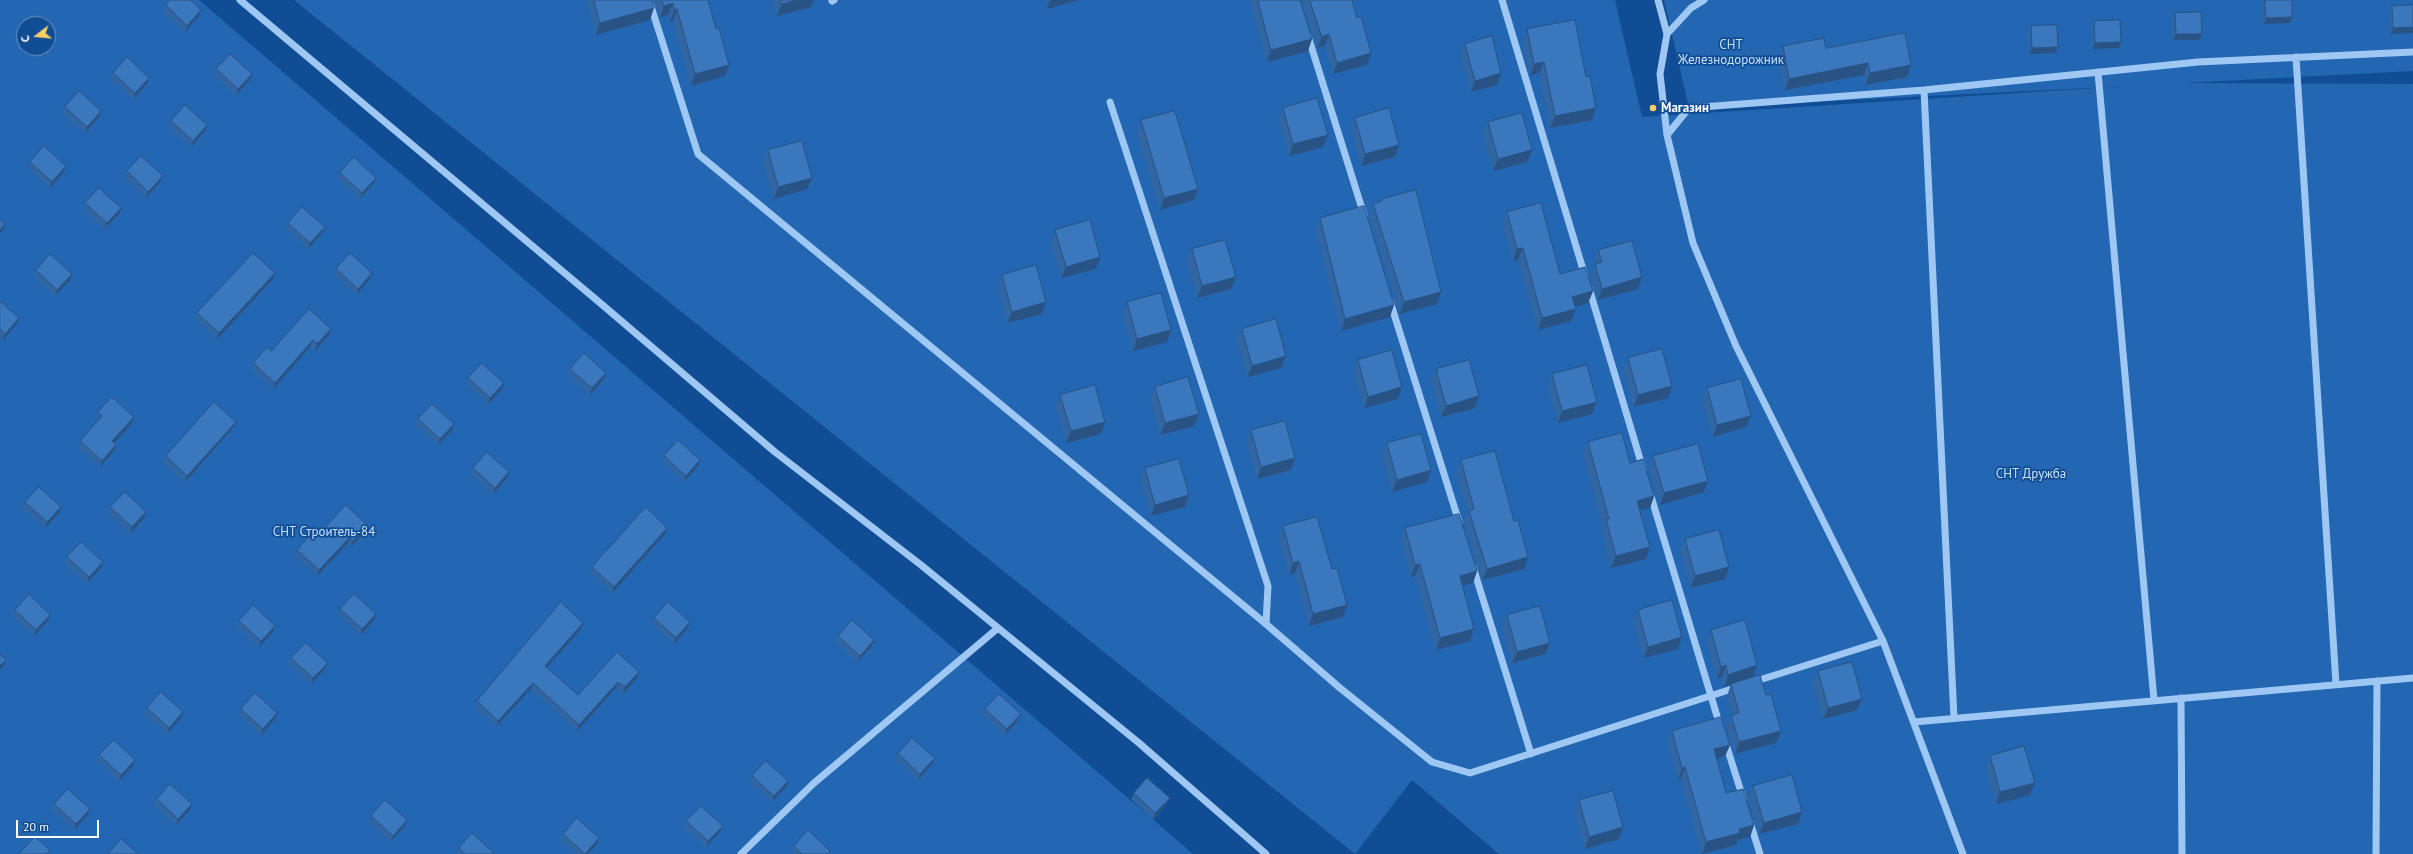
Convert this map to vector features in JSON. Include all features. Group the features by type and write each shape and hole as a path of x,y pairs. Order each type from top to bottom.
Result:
{"street":[{"path":"240,0 587,291 775,452 921,565 1139,743 1266,854"},
{"path":"649,0 698,154 1266,624 1340,688 1432,762 1470,773 1882,641"},
{"path":"1502,0 1645,474"},
{"path":"1658,0 1667,34 1660,74 1667,135 1693,243 1736,346 1882,641 1963,854"},
{"path":"1667,34 1691,8 1704,0"},
{"path":"1306,30 1365,221"},
{"path":"1667,135 1689,108 1924,90 2198,62 2413,52"},
{"path":"2296,57 2336,684"},
{"path":"2098,72 2154,700"},
{"path":"1924,90 1954,718"},
{"path":"1110,102 1268,586 1266,624"},
{"path":"1387,289 1462,533"},
{"path":"1647,482 1746,809"},
{"path":"1470,556 1531,754"},
{"path":"741,854 814,783 998,628"},
{"path":"1914,722 2413,678"},
{"path":"2376,854 2377,681"},
{"path":"2180,698 2182,854"},
{"path":"1748,816 1760,854"}],"green space":[{"name":"СНТ Строитель-84","path":"0,0 199,0 1193,854 0,854"},
{"name":"СНТ Дружба","path":"294,0 1615,0 1642,117 2128,86 1689,108 1664,0 2413,0 2413,71 2183,83 2413,84 2413,854 1499,854 1412,780 1355,854"}],"building":[{"path":"170,0 191,0 201,10 187,26 166,5"},
{"path":"594,0 652,0 654,8 600,23"},
{"path":"662,0 708,0 716,29 719,28 729,65 695,74 677,9 674,10 673,3 664,6"},
{"path":"780,0 797,0 782,4"},
{"path":"1258,0 1300,0 1312,39 1271,50"},
{"path":"1310,0 1352,0 1357,18 1361,16 1371,53 1337,63 1329,34 1322,37"},
{"path":"2265,0 2292,0 2292,17 2266,18"},
{"path":"2413,5 2413,27 2393,28 2392,6"},
{"path":"2201,12 2202,34 2176,34 2175,13"},
{"path":"1575,20 1586,77 1590,76 1596,108 1555,116 1544,62 1534,64 1527,29"},
{"path":"2120,20 2121,42 2095,43 2094,21"},
{"path":"2057,25 2058,47 2032,48 2031,26"},
{"path":"1905,33 1911,65 1870,73 1868,63 1789,79 1783,46 1824,38 1826,48"},
{"path":"1492,36 1501,73 1475,81 1465,44"},
{"path":"230,54 252,74 238,89 216,69"},
{"path":"127,57 149,78 135,93 113,73"},
{"path":"79,91 101,111 87,127 65,107"},
{"path":"1317,98 1328,135 1293,144 1283,108"},
{"path":"185,105 207,125 193,141 171,121"},
{"path":"1389,108 1399,145 1365,154 1355,118"},
{"path":"1175,111 1198,189 1164,198 1141,120"},
{"path":"1522,113 1532,150 1498,159 1488,122"},
{"path":"802,141 812,178 778,187 768,150"},
{"path":"44,146 66,166 52,182 30,162"},
{"path":"141,156 163,176 148,192 127,171"},
{"path":"354,157 376,178 362,193 340,173"},
{"path":"99,188 121,208 107,223 85,203"},
{"path":"1416,190 1441,292 1404,302 1373,204 1382,201 1382,199"},
{"path":"1541,203 1560,274 1585,267 1593,291 1572,297 1576,309 1542,318 1523,248 1517,249 1507,212"},
{"path":"1364,206 1394,305 1345,319 1320,218"},
{"path":"302,207 325,227 310,243 288,223"},
{"path":"0,219 5,224 0,230"},
{"path":"1090,220 1100,257 1066,267 1055,230"},
{"path":"1225,240 1236,277 1202,286 1192,249"},
{"path":"1632,241 1642,277 1602,289 1595,264 1602,262 1598,250"},
{"path":"253,253 275,273 219,333 197,313"},
{"path":"350,253 372,273 358,289 336,269"},
{"path":"50,254 72,274 57,290 36,270"},
{"path":"1036,265 1046,302 1012,312 1002,275"},
{"path":"1161,293 1171,330 1137,339 1127,302"},
{"path":"0,301 19,318 5,334 0,329"},
{"path":"309,309 331,329 317,344 313,340 275,383 253,363 267,347 271,351"},
{"path":"1276,319 1286,356 1252,366 1242,329"},
{"path":"1662,349 1672,386 1638,395 1628,358"},
{"path":"1392,350 1402,387 1368,397 1358,360"},
{"path":"584,353 606,373 592,388 570,369"},
{"path":"1469,360 1479,396 1446,406 1436,369"},
{"path":"482,363 504,383 490,398 468,378"},
{"path":"1587,365 1597,402 1562,411 1552,374"},
{"path":"1188,377 1199,414 1165,423 1155,387"},
{"path":"1741,379 1751,416 1717,425 1707,388"},
{"path":"1095,385 1105,422 1071,431 1060,395"},
{"path":"112,397 134,417 112,441 116,445 102,461 80,441 102,416 98,412"},
{"path":"214,402 236,422 187,476 166,456"},
{"path":"432,404 454,424 440,439 418,419"},
{"path":"1285,421 1295,458 1261,467 1251,430"},
{"path":"1622,433 1630,463 1643,459 1654,496 1637,501 1650,547 1616,556 1606,519 1609,519 1588,442"},
{"path":"1421,434 1431,470 1397,480 1387,443"},
{"path":"678,440 700,460 686,476 664,456"},
{"path":"1698,444 1708,481 1664,493 1653,456"},
{"path":"1495,451 1514,521 1518,520 1528,557 1487,569 1469,511 1474,509 1461,460"},
{"path":"487,452 509,472 495,488 473,468"},
{"path":"1179,459 1189,495 1155,505 1145,468"},
{"path":"39,487 61,507 47,522 25,502"},
{"path":"125,492 146,512 132,527 110,507"},
{"path":"346,505 367,525 353,541 350,537 319,570 297,550 311,534 315,538"},
{"path":"646,507 667,528 614,587 592,567"},
{"path":"1459,514 1477,571 1460,576 1474,629 1440,638 1420,564 1415,565 1405,528"},
{"path":"1317,517 1332,569 1337,568 1347,605 1313,614 1299,561 1293,563 1283,526"},
{"path":"1719,530 1729,567 1695,576 1685,539"},
{"path":"81,542 103,562 89,577 67,557"},
{"path":"29,594 50,615 36,630 15,610"},
{"path":"354,594 376,614 362,629 340,609"},
{"path":"1672,600 1682,637 1648,647 1638,610"},
{"path":"561,602 583,623 545,666 578,695 617,652 639,672 625,687 618,682 579,725 533,683 498,721 477,701"},
{"path":"668,602 690,622 676,638 654,618"},
{"path":"253,605 275,626 261,641 239,621"},
{"path":"1540,606 1550,643 1517,652 1507,615"},
{"path":"852,620 874,640 860,656 838,636"},
{"path":"1745,620 1757,665 1728,675 1726,665 1721,667 1711,630"},
{"path":"306,643 328,663 313,678 291,658"},
{"path":"0,654 6,660 0,666"},
{"path":"1852,662 1862,699 1828,708 1818,671"},
{"path":"1760,675 1766,695 1771,694 1781,731 1739,742 1731,715 1739,713 1731,684"},
{"path":"161,692 183,712 169,728 147,708"},
{"path":"255,693 277,713 263,729 241,709"},
{"path":"999,694 1021,714 1007,729 985,709"},
{"path":"1721,717 1730,745 1714,749 1726,793 1743,789 1754,825 1739,829 1740,833 1706,842 1685,767 1682,768 1672,731"},
{"path":"912,738 935,758 920,774 898,754"},
{"path":"114,740 135,760 121,775 99,755"},
{"path":"2024,746 2035,783 2000,792 1990,756"},
{"path":"766,761 788,781 774,796 752,776"},
{"path":"1792,775 1802,812 1764,823 1753,786"},
{"path":"1147,778 1170,798 1155,813 1134,793"},
{"path":"170,784 192,804 178,819 157,799"},
{"path":"68,789 90,809 76,824 54,804"},
{"path":"1613,791 1623,827 1589,837 1579,800"},
{"path":"385,800 407,820 393,836 371,816"},
{"path":"701,806 723,826 708,841 686,821"},
{"path":"577,818 599,838 585,854 563,834"},
{"path":"808,830 830,851 827,854 802,854 794,846"},
{"path":"472,833 494,854 465,854 459,848"},
{"path":"35,837 50,850 46,854 19,854"},
{"path":"121,839 138,854 108,854"}],"place":[{"name":"Магазин","path":"1653,108"}],"park label":[{"name":"СНТ Железнодорожник","path":"1731,52"}]}
